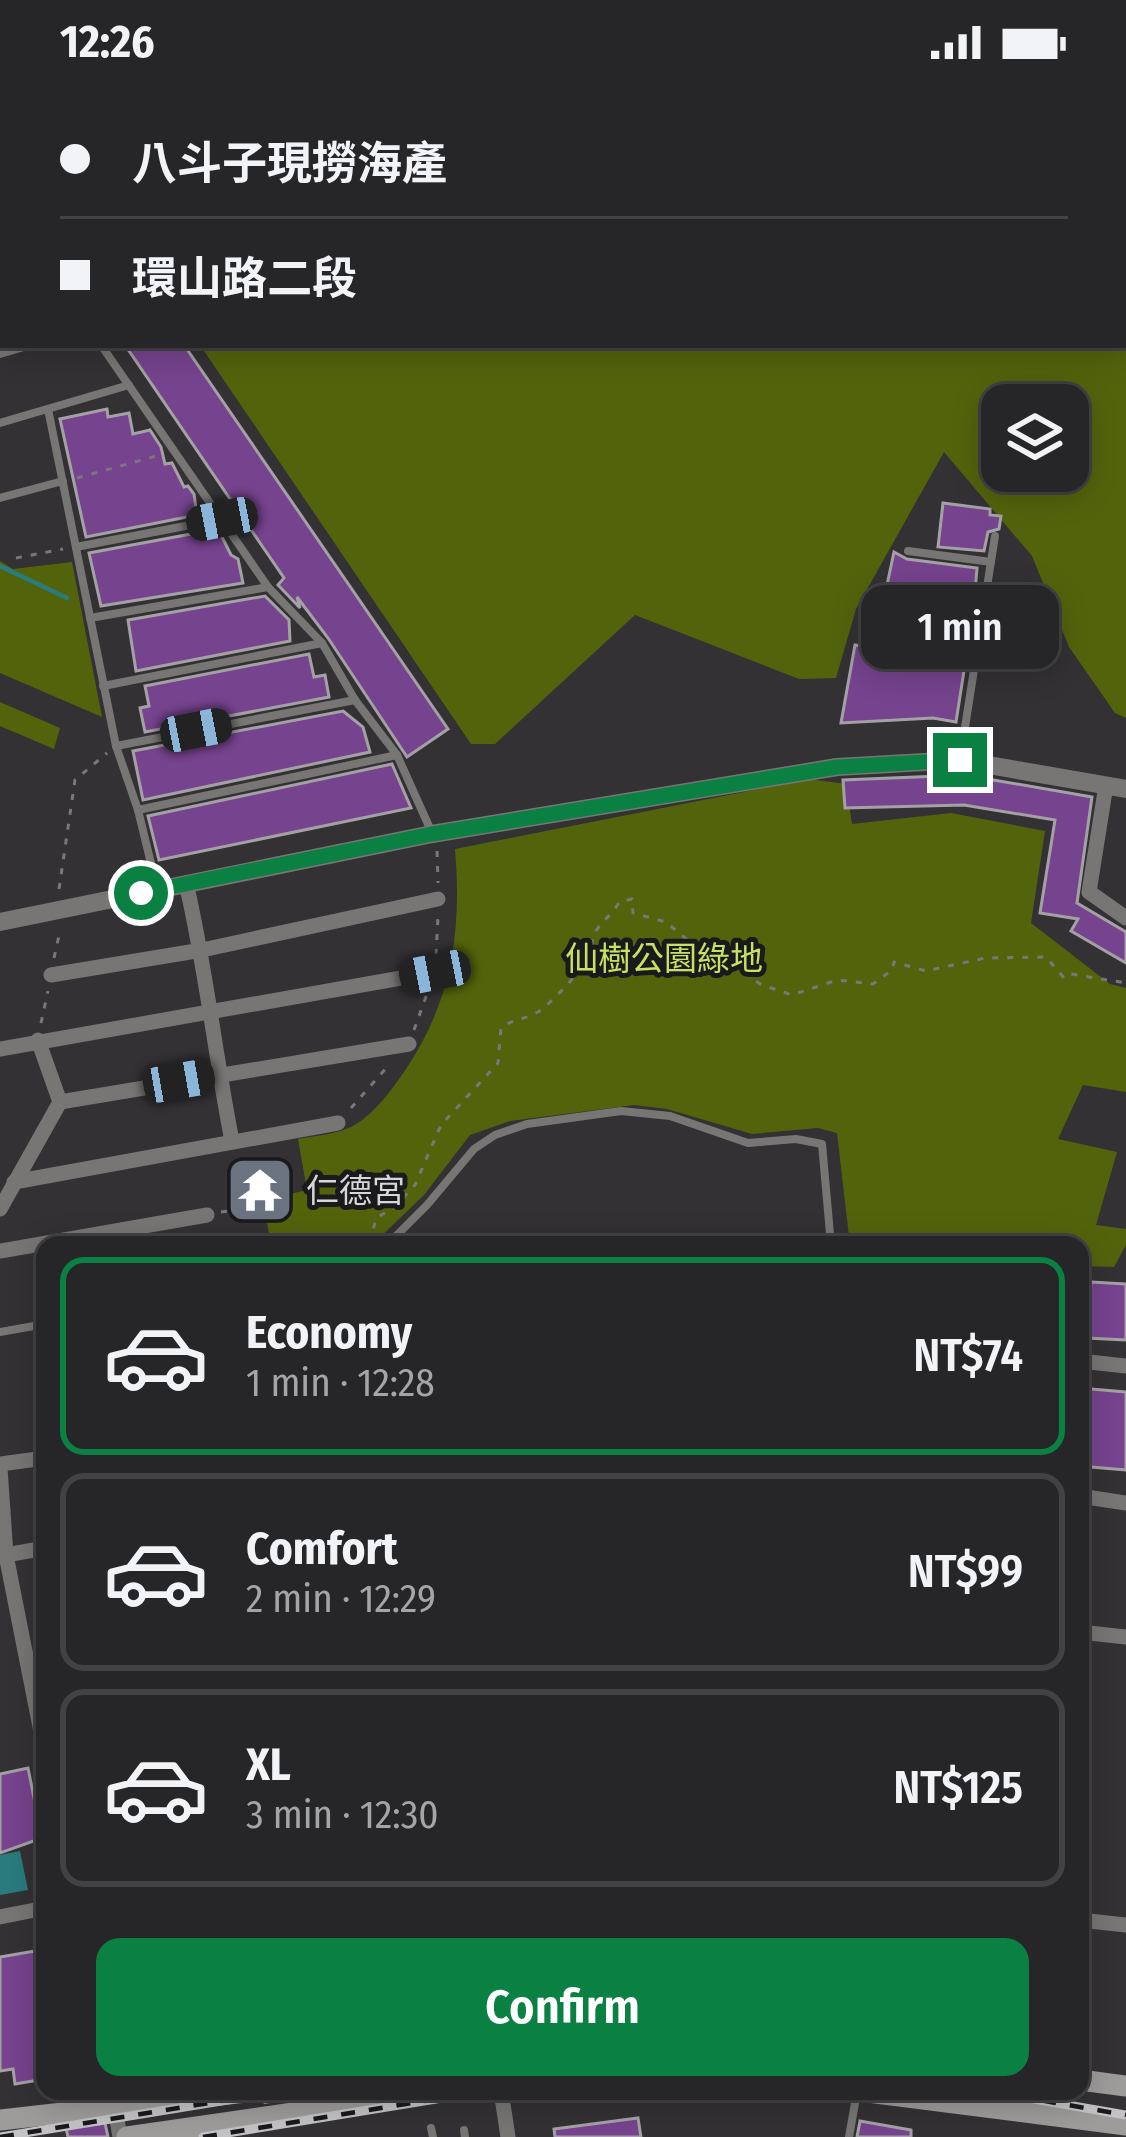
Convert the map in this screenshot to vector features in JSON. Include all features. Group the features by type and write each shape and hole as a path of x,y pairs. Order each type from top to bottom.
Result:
{"main road":[{"path":"1089,2081 1126,2086"},
{"path":"0,2120 114,2100"},
{"path":"123,2137 383,2100"},
{"path":"929,2100 1126,2125"}],"street":[{"path":"0,922 432,834 837,767 960,760 1116,787 1089,892 1126,918"},
{"path":"186,883 202,950 219,1074 237,1141"},
{"path":"51,975 202,950 438,899"},
{"path":"0,1049 435,972"},
{"path":"0,1208 60,1102 38,1040"},
{"path":"60,1102 409,1044"},
{"path":"14,1182 338,1123"},
{"path":"87,1236 208,1215"},
{"path":"0,1251 36,1245"},
{"path":"1089,1362 1126,1366"},
{"path":"36,1460 0,1466 5,1555 36,1663"},
{"path":"1089,1497 1126,1503"},
{"path":"5,1555 36,1550"},
{"path":"1089,1633 1126,1636"},
{"path":"0,1917 36,1910"},
{"path":"1089,1921 1126,1925"},
{"path":"114,2100 123,2137"},
{"path":"502,2100 508,2137"}],"lane":[{"path":"103,348 268,587 322,643 397,755 432,834"},
{"path":"0,423 129,385"},
{"path":"48,409 116,746 158,889"},
{"path":"0,498 63,481"},
{"path":"76,547 222,519"},
{"path":"960,760 995,536"},
{"path":"908,551 991,562"},
{"path":"89,618 268,587"},
{"path":"884,628 980,638"},
{"path":"103,686 322,643"},
{"path":"116,746 356,700"},
{"path":"138,810 397,755"},
{"path":"396,1236 473,1149 495,1135 527,1124 621,1111 670,1116 748,1143 796,1139 822,1144 830,1236"},
{"path":"0,1332 36,1326"},
{"path":"848,2137 856,2100"}],"path":[{"path":"63,481 175,451"},
{"path":"16,558 76,547"},
{"path":"59,891 75,780 116,746"},
{"path":"338,1123 409,1044 435,972 439,856 432,834"},
{"path":"373,1236 376,1218 394,1208 415,1185 441,1125 498,1063 501,1028 511,1020 533,1015 558,996 563,983 586,963 596,928 613,916 619,902 632,899 633,913 666,922 722,969 736,968 762,986 793,995 837,980 873,984 892,970 894,962 926,971 985,958 1046,958 1064,978 1071,974 1126,983"},
{"path":"237,1141 247,1164 239,1174 244,1194 271,1203"},
{"path":"208,1215 229,1211 244,1194"}],"green space":[{"path":"202,348 1126,348 1126,718 1115,713 1069,647 1032,556 944,452 856,609 836,678 799,679 635,615 495,744 471,744"},
{"path":"0,561 13,569 72,562 102,717 0,673"},
{"path":"0,702 60,728 54,749 0,726"},
{"name":"仙樹公園綠地","path":"809,779 846,784 852,824 951,813 1045,831 1031,923 1110,984 1126,988 1126,1092 1083,1085 1058,1139 1117,1152 1096,1225 1126,1229 1126,1245 1114,1267 1089,1266 1089,1236 849,1236 837,1133 818,1128 752,1134 667,1109 634,1105 510,1121 470,1135 424,1195 381,1236 269,1236 263,1200 307,1190 298,1139 340,1131 368,1116 404,1072 433,1019 455,938 455,849"}],"water":[{"path":"20,1851 28,1890 0,1895 0,1855"}],"building":[{"path":"127,348 186,348 448,729 407,757 328,638 297,597 300,608 278,585 284,578"},
{"path":"107,409 108,417 129,413 133,434 150,430 165,464 172,463 184,487 194,494 197,515 86,537 60,419"},
{"path":"943,503 990,509 990,515 1001,516 999,529 988,532 984,551 938,547"},
{"path":"218,529 231,555 238,559 243,583 101,606 89,553"},
{"path":"894,552 907,559 977,568 972,629 880,618"},
{"path":"265,596 289,620 290,641 136,671 128,620"},
{"path":"889,637 968,645 956,722 933,718 841,723 855,645 887,650"},
{"path":"309,654 314,677 325,675 329,697 145,732 140,708 149,706 145,686"},
{"path":"343,711 363,727 370,752 143,800 133,751"},
{"path":"392,764 411,808 159,860 148,816"},
{"path":"965,775 1092,797 1077,903 1126,932 1126,963 1071,931 1078,919 1040,913 1055,820 964,805 845,808 843,780"},
{"path":"1091,1282 1126,1284 1126,1340 1089,1338"},
{"path":"1089,1389 1126,1392 1126,1470 1089,1467"},
{"path":"28,1768 36,1840 0,1853 0,1774"},
{"path":"35,1951 36,2080 15,2084 13,2069 0,2071 0,1957"},
{"path":"638,2118 641,2137 555,2137 554,2129"},
{"path":"860,2121 911,2130 911,2137 857,2137"},
{"path":"105,2123 108,2137 68,2137 66,2128"}],"waterway":[{"path":"0,566 67,598"}],"railway":[{"path":"0,2137 228,2100"},
{"path":"203,2137 430,2100"},
{"path":"1039,2100 1126,2115"}],"place":[{"name":"仁德宮","path":"260,1190"}],"route":[{"path":"141,893 432,834 837,767 960,760"}]}
